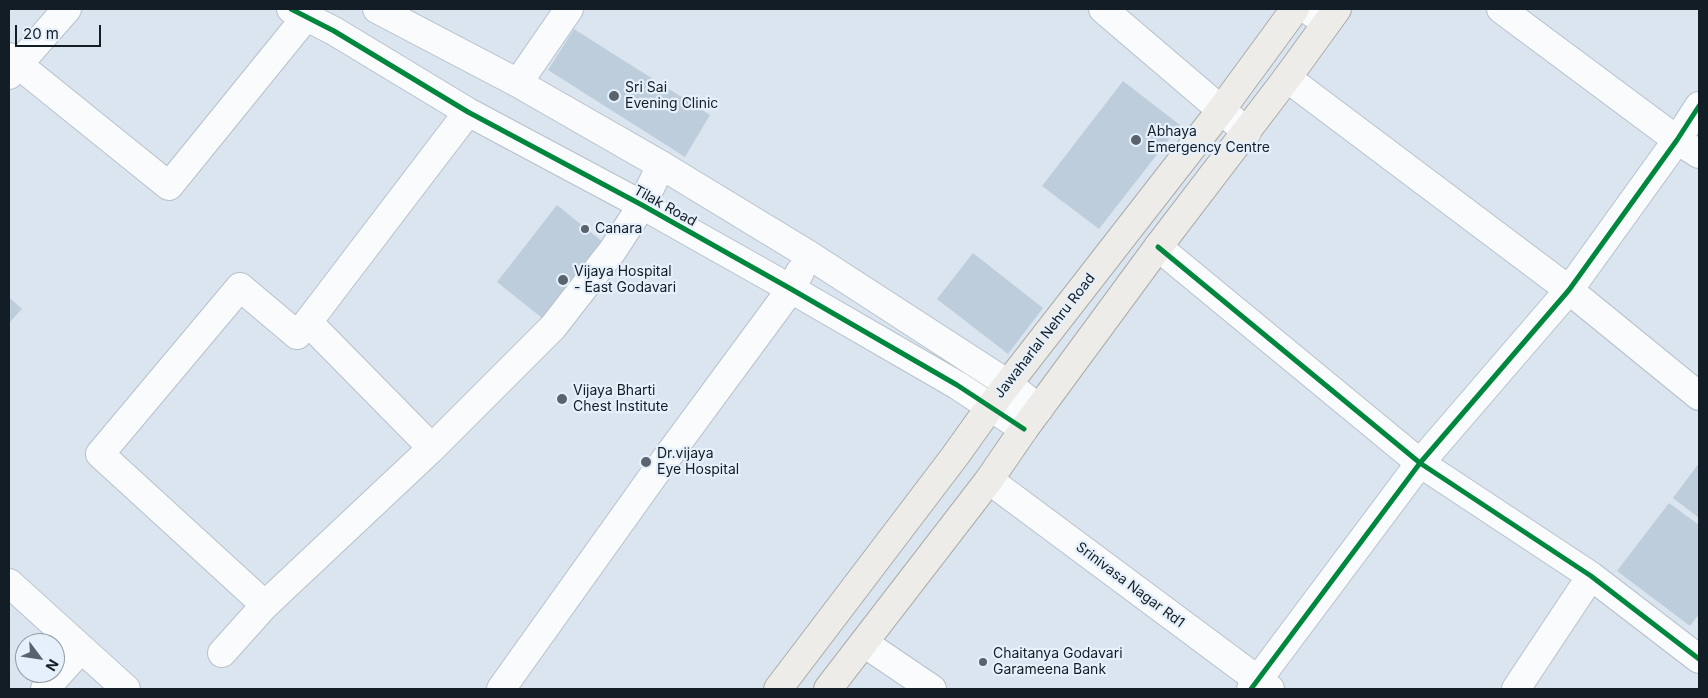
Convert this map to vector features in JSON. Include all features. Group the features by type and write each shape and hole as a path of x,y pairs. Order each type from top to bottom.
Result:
{"main road":[{"name":"Jawaharlal Nehru Road","path":"778,689 990,407 1221,110 1295,9"},
{"path":"828,689 989,480 1158,247 1287,78 1324,14"}],"street":[{"path":"67,9 12,66 169,186 299,13"},
{"path":"378,9 518,83 661,165 809,255 1008,384 1032,419"},
{"path":"518,83 569,9"},
{"path":"1103,9 1247,132"},
{"path":"1501,9 1688,147"},
{"name":"Tilak Road","path":"299,13 334,30 468,112 642,205 791,289 957,385 990,407 1032,419"},
{"path":"1287,78 1569,290 1699,396"},
{"path":"1260,687 1420,463 1569,290 1688,147 1699,106"},
{"path":"265,605 100,454 240,287 298,335 468,112"},
{"path":"222,653 265,605 432,448 553,327 614,250 642,205 661,165"},
{"path":"1158,247 1420,463 1591,576 1699,659"},
{"path":"501,689 650,479 791,289 809,255"},
{"path":"308,322 432,448"},
{"name":"Srinivasa Nagar Rd1","path":"989,480 1260,687"},
{"path":"1516,689 1591,576"},
{"path":"9,583 126,689"},
{"path":"864,643 932,689"},
{"path":"45,689 80,649"}],"building":[{"path":"574,29 710,115 685,157 548,70"},
{"path":"1123,81 1180,125 1099,229 1042,186"},
{"path":"557,205 613,250 552,326 497,282"},
{"path":"973,253 1043,308 1008,354 937,299"},
{"path":"9,297 22,309 9,323"},
{"path":"1699,463 1699,518 1673,498"},
{"path":"1669,503 1699,525 1699,614 1690,626 1617,571"}],"cycle path":[{"path":"291,9 334,31 468,112 642,205 791,289 957,385 1024,429"},
{"path":"1251,689 1420,463 1569,290 1677,140 1699,106"},
{"path":"1158,247 1420,463 1591,576 1699,659"}],"place":[{"name":"Sri Sai Evening Clinic","path":"614,96"},
{"name":"Abhaya Emergency Centre","path":"1136,140"},
{"name":"Canara","path":"585,229"},
{"name":"Vijaya Hospital - East Godavari","path":"563,280"},
{"name":"Vijaya Bharti Chest Institute","path":"562,399"},
{"name":"Dr.vijaya Eye Hospital","path":"646,462"},
{"name":"Chaitanya Godavari Garameena Bank","path":"983,662"}]}
